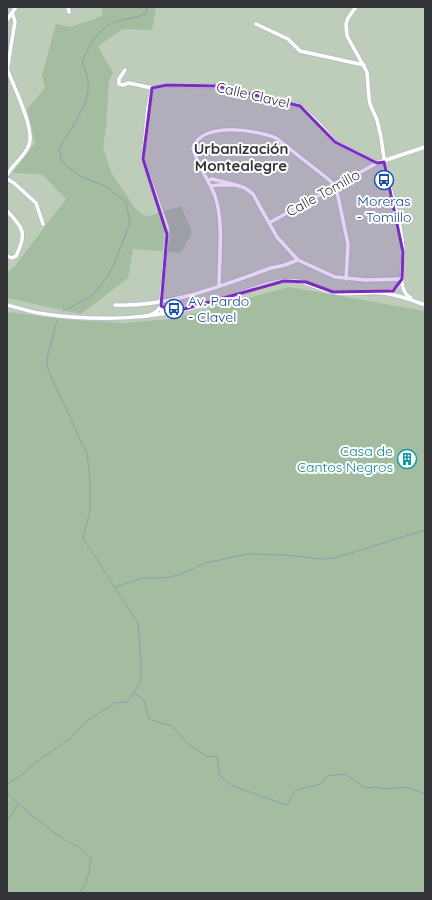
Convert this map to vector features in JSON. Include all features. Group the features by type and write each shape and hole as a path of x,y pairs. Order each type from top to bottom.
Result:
{"street":[{"path":"7,20 16,7"},
{"path":"356,7 348,18 346,30 350,42 364,65 368,78 370,104 377,120 381,137 384,160 401,236 403,252 402,289 400,296"},
{"path":"7,175 30,144 31,135 28,122 7,72 15,21 12,13"},
{"path":"256,24 288,39 300,51 364,65"},
{"name":"Calle Clavel","path":"125,70 119,79 119,84 123,85 129,83 152,88 167,85 218,86 300,106 320,124 335,142 378,163"},
{"path":"152,88 148,108 143,159 167,228 161,304 162,314"},
{"path":"219,286 220,225 216,198 193,150 194,146 202,137 217,130 266,134 276,138 336,187 348,244 346,279"},
{"path":"378,163 425,147"},
{"name":"Calle Tomillo","path":"269,223 378,163"},
{"path":"7,179 14,183 36,203 43,224"},
{"path":"208,180 212,179 236,185 245,188 253,194 277,237 298,260 335,278 366,280 402,278"},
{"path":"211,186 236,185"},
{"path":"7,211 19,223 23,232 18,252 14,258 7,256"},
{"path":"115,305 161,304 298,260"},
{"path":"384,293 393,291 398,286 402,278"},
{"path":"7,305 44,314 86,318 118,319 145,317 208,304 257,287 284,280 306,282 333,292 384,293 400,296 425,304"},
{"path":"398,286 410,298 425,304"},
{"path":"161,304 166,310 174,312"},
{"path":"145,317 156,312 161,304"}],"highlighted area":[{"path":"167,85 218,86 300,106 335,142 377,163 384,162 403,252 402,279 393,291 333,292 306,282 284,281 174,312 161,306 167,234 143,159 152,88"}],"green space":[{"path":"7,7 425,7 425,893 7,893"},
{"path":"102,7 156,7 152,30 123,29 98,46 113,73 109,80 106,128 103,147 111,172 135,208 145,217 181,206 192,232 181,253 133,249 128,278 81,314 7,298 7,273 15,266 66,199 42,174 12,173 35,143 27,109 45,88 42,75 56,24 71,27 102,16"},
{"path":"289,287 425,311 425,893 7,893 7,312 70,320 124,323 172,319"}],"waterway":[{"path":"63,311 91,297 107,277 114,264 130,223 126,202 105,186 80,176 62,162 59,149 81,112 87,96 88,79 82,62 96,37 106,27 118,21 143,15 146,13 147,7"},
{"path":"7,784 23,774 36,762 71,738 84,723 115,703 127,702 141,680 138,623 83,538 90,511 90,479 87,454 48,370 47,358 57,321"},
{"path":"116,587 143,578 162,578 179,575 205,563 248,554 285,555 321,559 335,558 425,530"},
{"path":"134,693 144,700 149,719 172,726 188,744 208,757 217,756 220,776 233,786 287,805 296,790 321,784 327,776 345,774 365,788 376,787 386,789 407,787 425,794"},
{"path":"7,793 42,824 82,850 91,858 88,877 79,893"},
{"path":"7,822 18,804"}],"place":[{"name":"Moreras - Tomillo","path":"384,180"},
{"name":"Av. Pardo - Clavel","path":"174,309"},
{"name":"Casa de Cantos Negros","path":"407,459"}],"district":[{"name":"Urbanización Montealegre","path":"241,156"}]}
